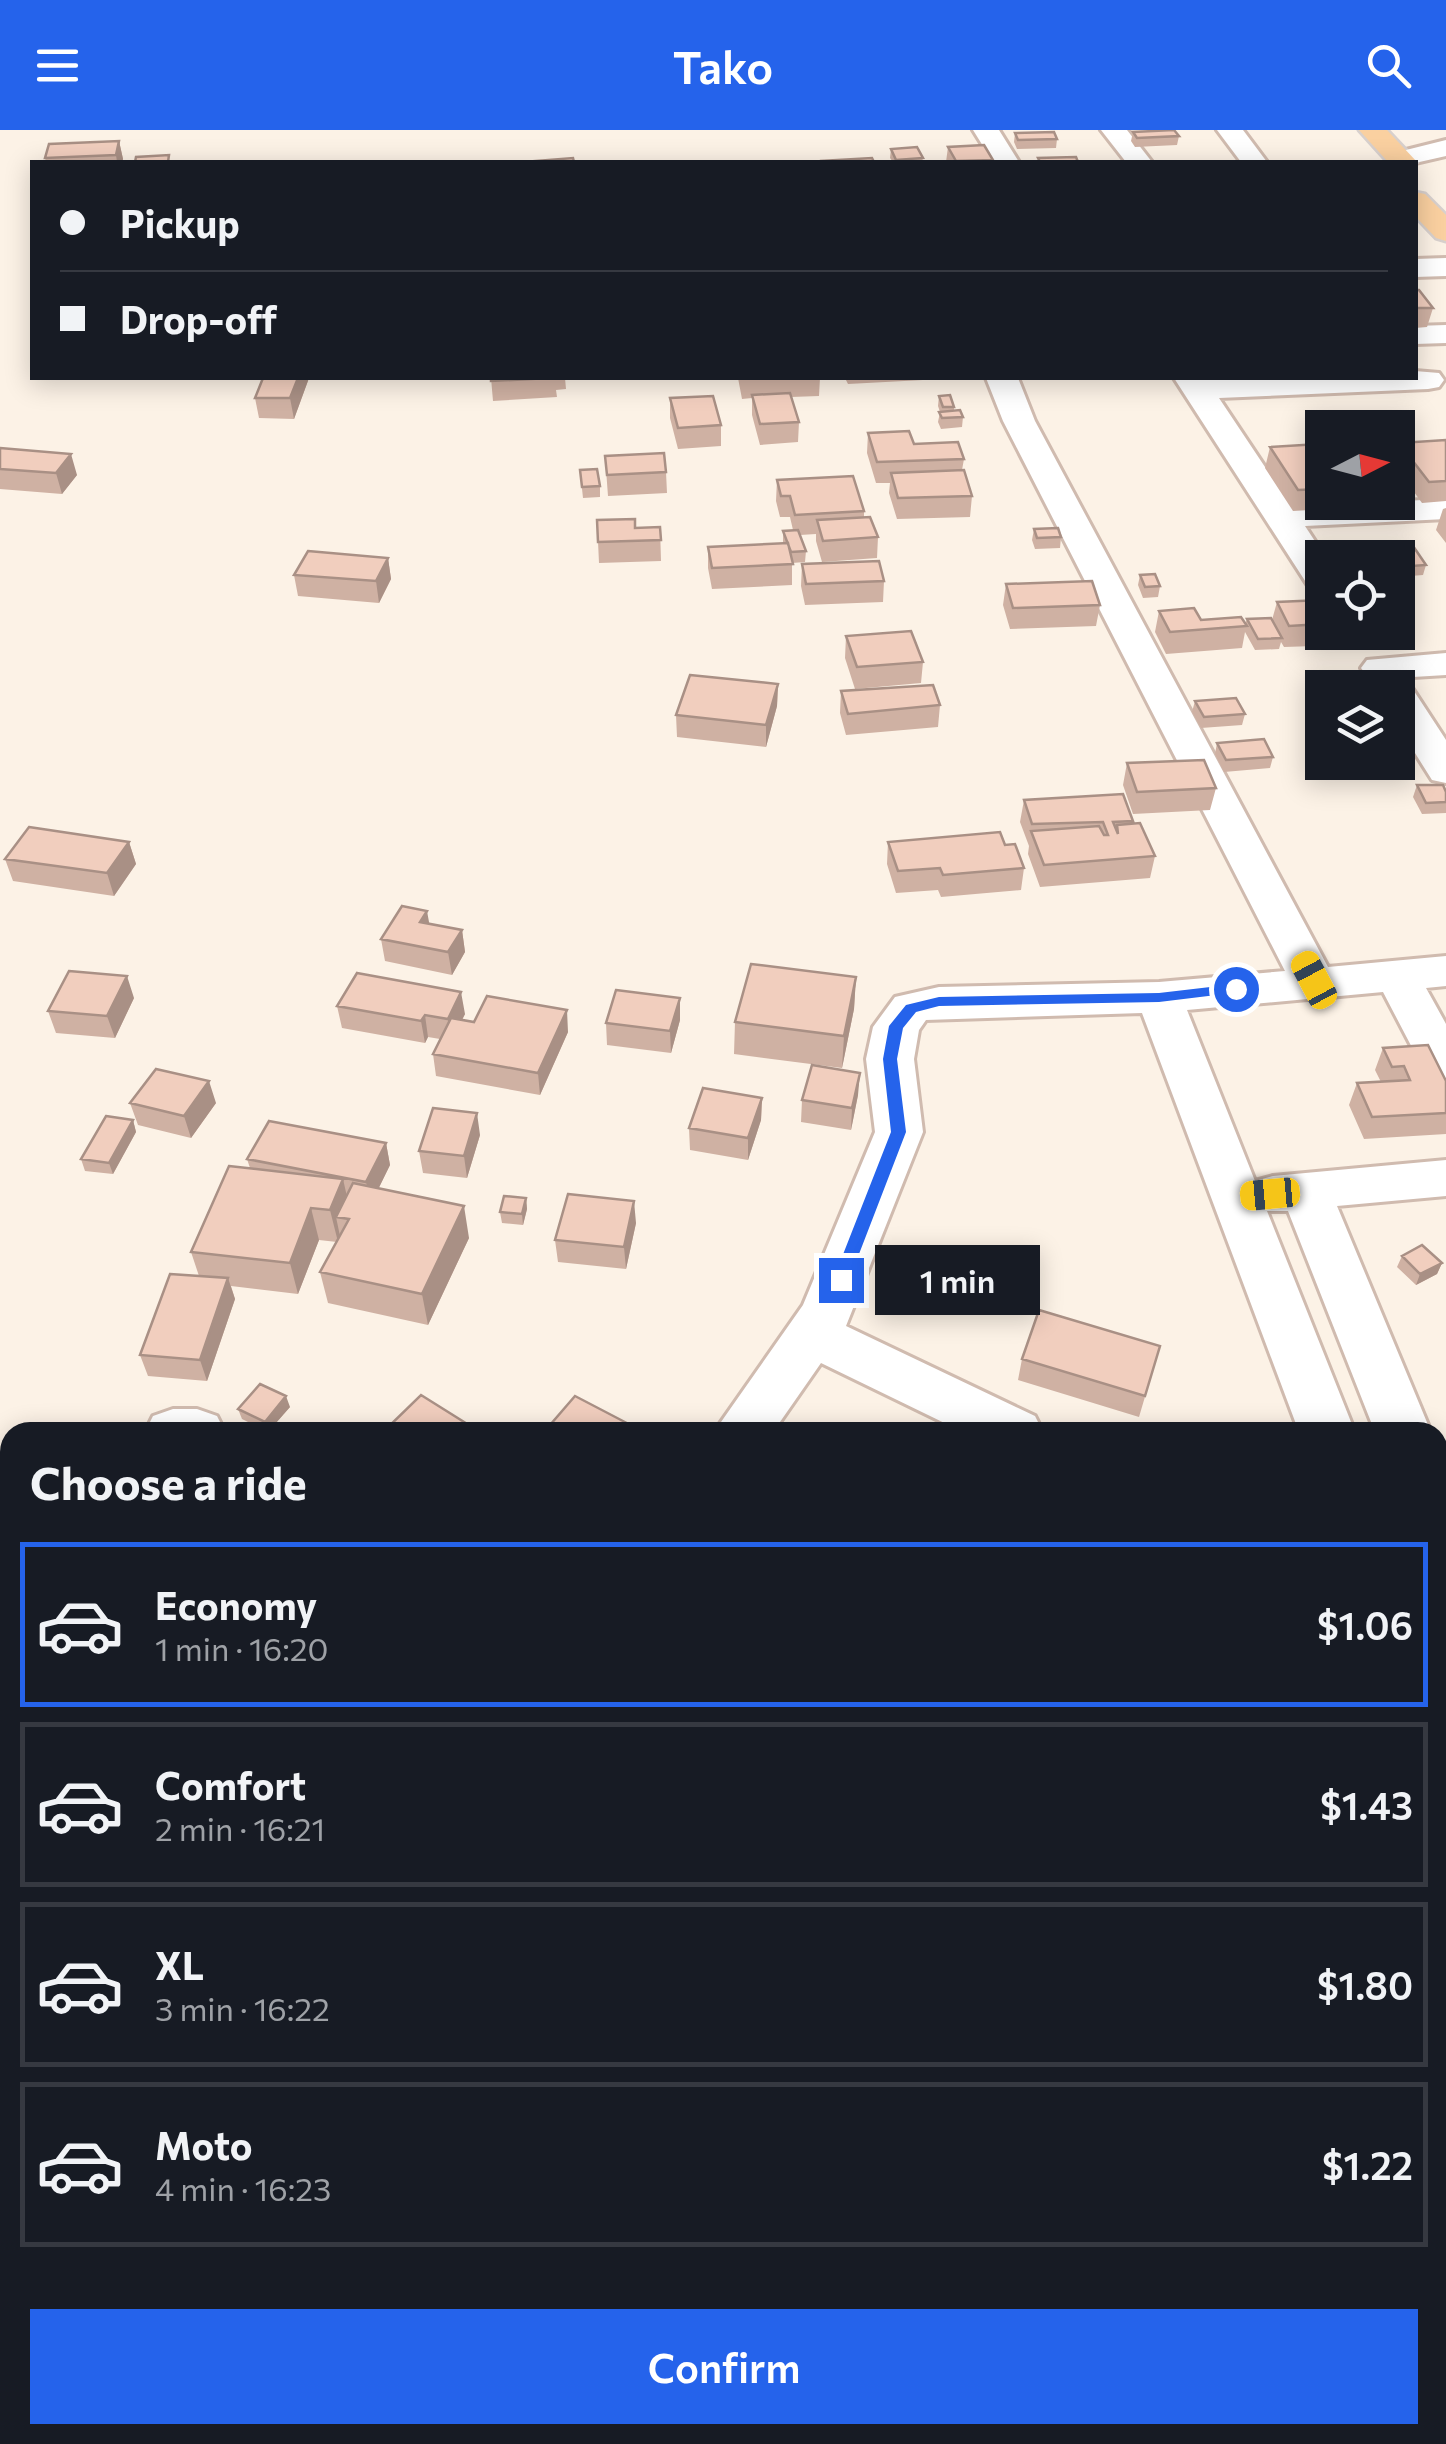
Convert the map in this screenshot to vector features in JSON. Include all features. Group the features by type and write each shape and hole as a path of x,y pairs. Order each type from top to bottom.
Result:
{"main road":[{"path":"1352,130 1392,160"},
{"path":"1372,130 1395,160"},
{"path":"1424,204 1446,232"}],"street":[{"path":"986,130 1005,160"},
{"path":"1114,130 1137,160"},
{"path":"1230,130 1252,160"},
{"path":"1413,160 1446,148"},
{"path":"1418,268 1446,267"},
{"path":"1418,335 1446,334"},
{"path":"1003,380 1019,421 1314,980"},
{"path":"1194,383 1430,382"},
{"path":"1194,383 1305,552"},
{"path":"1283,518 1446,509"},
{"path":"1415,675 1446,664"},
{"path":"1415,723 1446,771"},
{"path":"749,1422 826,1314 899,1132 890,1059 896,1026 911,1008 939,1002 1159,997 1446,971"},
{"path":"1398,977 1446,1068"},
{"path":"1159,997 1323,1422"},
{"path":"1236,1197 1446,1178"},
{"path":"1305,1191 1398,1422"},
{"path":"812,1334 993,1422"}],"building":[{"path":"1174,130 1179,136 1137,138 1133,132"},
{"path":"1054,132 1057,139 1018,140 1015,133"},
{"path":"119,141 116,155 45,158 49,144"},
{"path":"984,145 993,160 955,160 948,147"},
{"path":"917,147 923,158 896,160 891,149"},
{"path":"169,155 168,160 135,160"},
{"path":"1076,157 1077,160 1039,160"},
{"path":"1418,290 1419,290 1433,308 1418,308"},
{"path":"262,380 297,380 290,398 255,398"},
{"path":"790,393 799,422 760,424 752,395"},
{"path":"950,395 954,407 943,407 939,396"},
{"path":"713,396 721,425 678,428 670,398"},
{"path":"960,410 963,417 942,418 939,412"},
{"path":"909,431 914,444 958,442 964,459 877,462 868,433"},
{"path":"1446,440 1446,481 1429,482 1415,464 1415,442"},
{"path":"1305,445 1305,490 1298,490 1270,447"},
{"path":"0,448 71,454 56,473 0,469"},
{"path":"664,453 666,472 607,475 605,456"},
{"path":"597,469 600,486 582,487 580,470"},
{"path":"964,470 972,496 898,498 891,473"},
{"path":"853,476 864,511 795,515 790,496 781,496 777,480"},
{"path":"870,517 878,537 823,541 817,520"},
{"path":"635,519 635,528 660,527 661,540 598,542 597,520"},
{"path":"1058,528 1061,537 1037,538 1034,529"},
{"path":"798,530 806,551 791,552 783,531"},
{"path":"788,543 793,564 712,568 708,547"},
{"path":"1415,549 1426,565 1415,566"},
{"path":"308,551 388,558 376,581 294,575"},
{"path":"879,561 884,581 806,584 802,564"},
{"path":"1155,574 1160,586 1145,587 1140,575"},
{"path":"1092,581 1100,605 1013,608 1006,584"},
{"path":"1305,601 1305,625 1289,626 1277,602"},
{"path":"1194,608 1201,620 1241,617 1247,626 1170,632 1159,611"},
{"path":"1271,618 1282,638 1258,639 1247,619"},
{"path":"911,631 923,662 857,667 846,636"},
{"path":"690,675 778,684 766,725 676,715"},
{"path":"933,685 940,705 848,714 841,691"},
{"path":"1236,698 1245,714 1204,717 1195,701"},
{"path":"1264,739 1273,757 1226,760 1217,743"},
{"path":"1204,760 1216,788 1137,792 1127,763"},
{"path":"1417,785 1443,785 1446,802 1426,803"},
{"path":"1123,794 1133,821 1113,822 1118,834 1117,825 1140,823 1155,856 1044,865 1031,831 1099,826 1108,835 1103,822 1032,824 1024,800"},
{"path":"29,827 129,842 107,873 5,859"},
{"path":"1000,832 1005,845 1015,844 1024,868 943,875 940,868 898,871 888,842"},
{"path":"402,906 427,911 420,922 462,930 448,952 381,939"},
{"path":"751,964 856,977 844,1036 735,1022"},
{"path":"69,971 127,976 107,1016 48,1011"},
{"path":"357,973 461,992 448,1019 425,1015 421,1021 337,1006"},
{"path":"616,990 680,998 670,1031 606,1023"},
{"path":"487,996 567,1010 538,1073 433,1054 451,1018 474,1022"},
{"path":"1428,1045 1446,1081 1446,1113 1372,1117 1357,1083 1410,1080 1404,1066 1392,1067 1383,1048"},
{"path":"812,1065 860,1073 852,1108 802,1100"},
{"path":"156,1069 209,1081 184,1116 130,1103"},
{"path":"703,1088 762,1098 748,1138 689,1128"},
{"path":"433,1108 477,1113 464,1156 419,1151"},
{"path":"106,1116 133,1120 109,1163 81,1159"},
{"path":"269,1121 386,1143 366,1182 247,1159"},
{"path":"229,1166 343,1179 330,1210 311,1208 290,1263 191,1252"},
{"path":"353,1183 464,1206 422,1294 320,1272 349,1219 336,1217"},
{"path":"568,1194 634,1201 624,1247 555,1240"},
{"path":"504,1196 526,1198 522,1214 500,1212"},
{"path":"1422,1245 1442,1263 1420,1274 1402,1256"},
{"path":"170,1274 228,1278 200,1360 140,1355"},
{"path":"1039,1310 1160,1346 1145,1396 1022,1359"},
{"path":"260,1384 286,1396 265,1422 238,1409"},
{"path":"421,1395 464,1422 393,1422"},
{"path":"575,1396 625,1422 553,1422"}],"route":[{"path":"841,1280 899,1132 890,1059 896,1026 911,1008 939,1002 1159,997 1236,989"}]}
